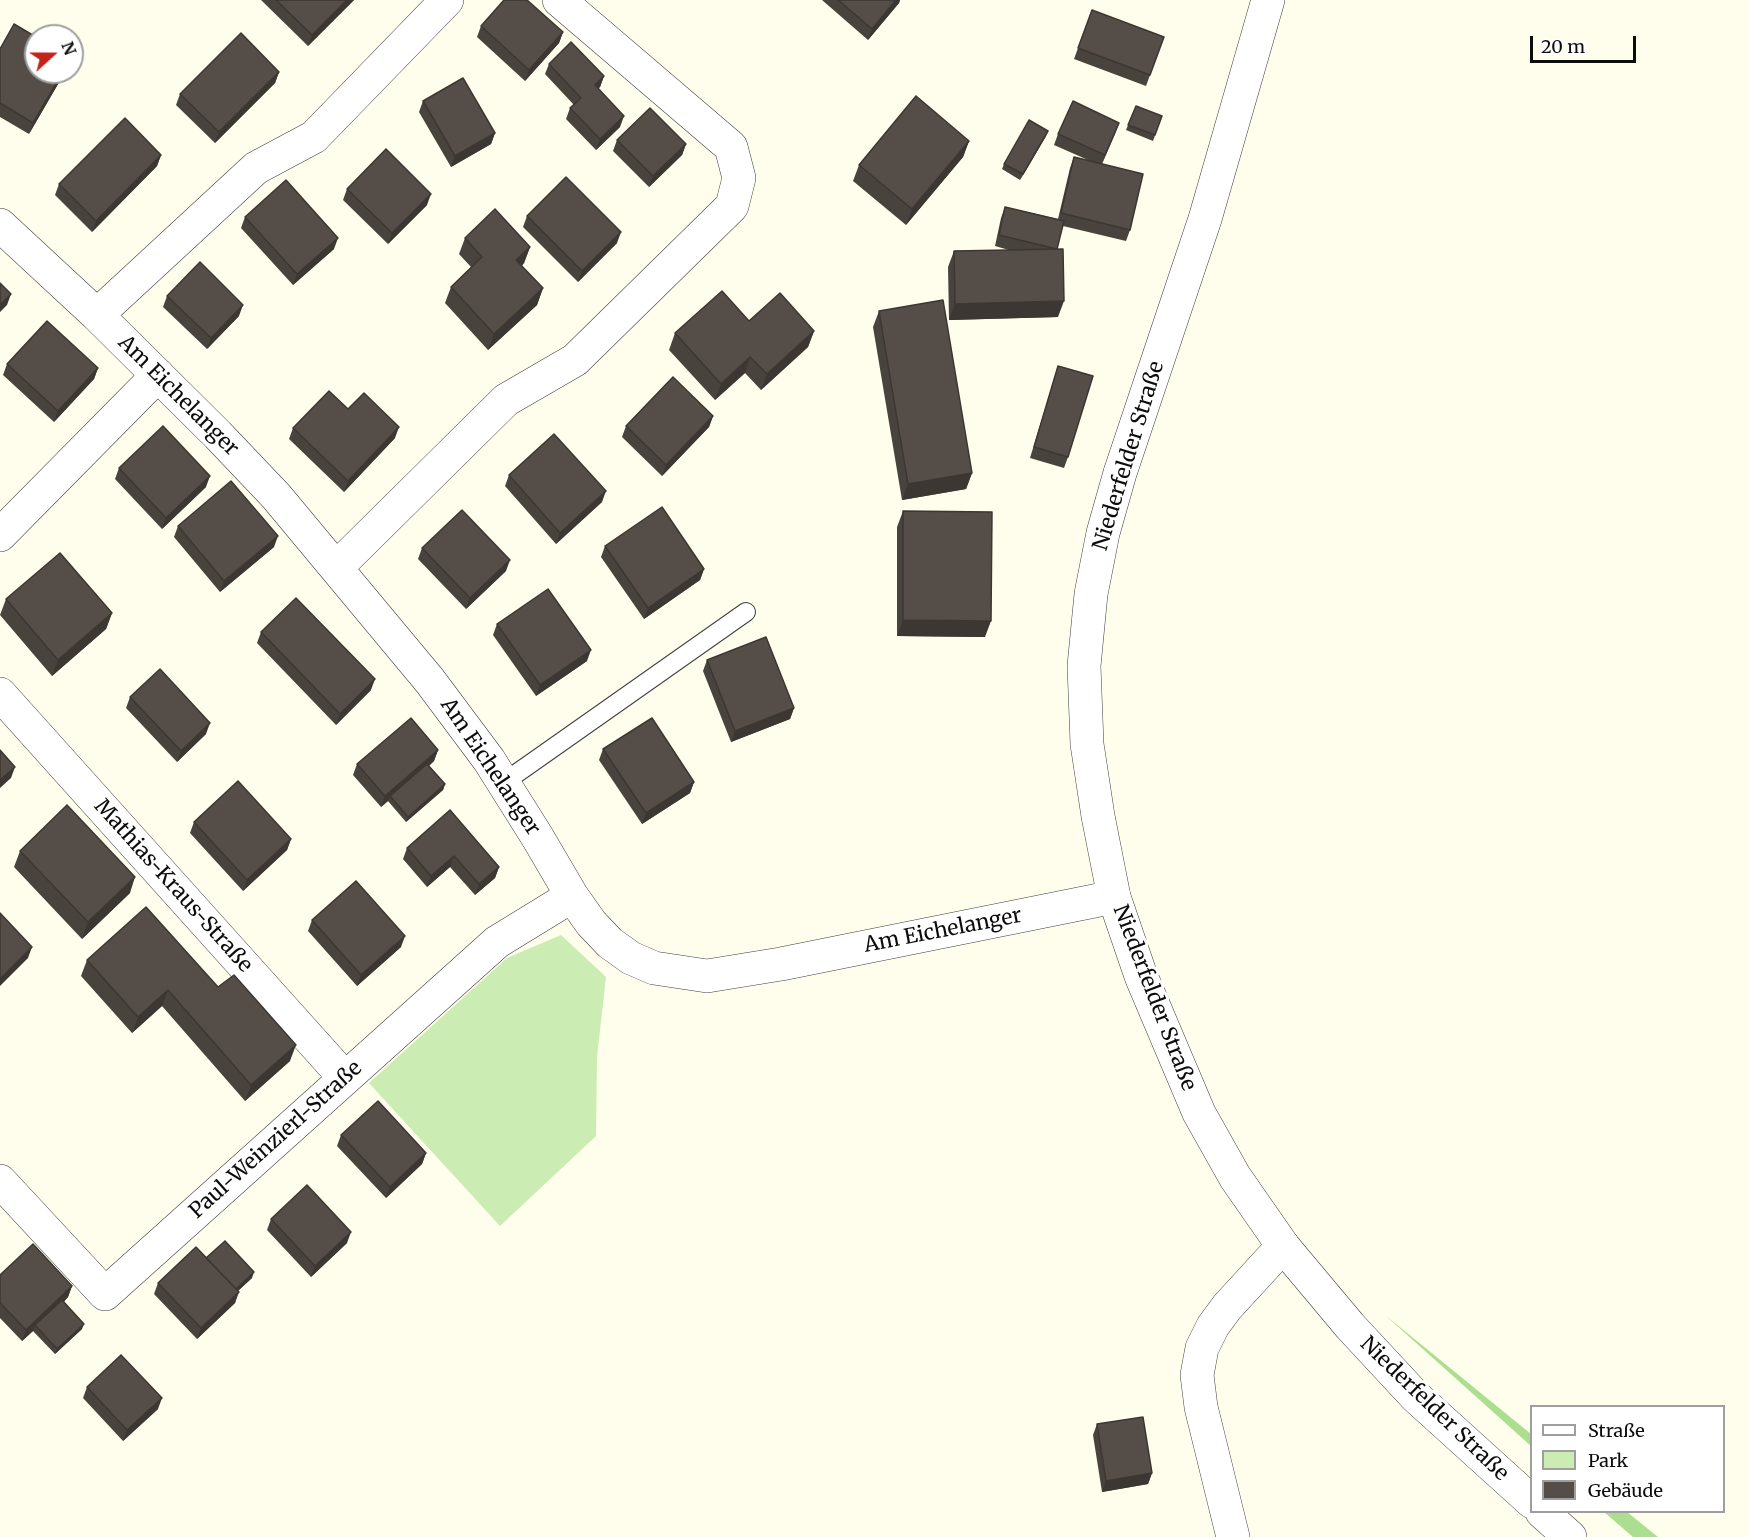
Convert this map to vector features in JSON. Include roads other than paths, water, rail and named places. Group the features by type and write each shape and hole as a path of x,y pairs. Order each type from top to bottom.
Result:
{"street":[{"path":"97,315 256,168 314,137 447,0"},
{"path":"337,567 506,400 575,360 732,206 739,178 731,147 559,0"},
{"name":"Niederfelder Straße","path":"1268,0 1205,219 1120,473 1103,533 1091,594 1084,666 1087,744 1098,816 1114,897 1141,976 1199,1113 1235,1177 1283,1246 1350,1326 1416,1397 1530,1500"},
{"name":"Am Eichelanger","path":"0,225 97,315 276,496 430,681 489,760 591,923 631,958 654,968 707,976 1114,897"},
{"path":"0,535 158,375"},
{"name":"Mathias-Kraus-Straße","path":"0,694 345,1078"},
{"name":"Paul-Weinzierl-Straße","path":"0,1181 105,1294 497,942 572,896"},
{"path":"1233,1537 1201,1407 1197,1375 1202,1348 1213,1326 1227,1307 1283,1246"},
{"path":"1543,1513 1570,1537"}],"lane":[{"path":"503,783 746,612"}]}
